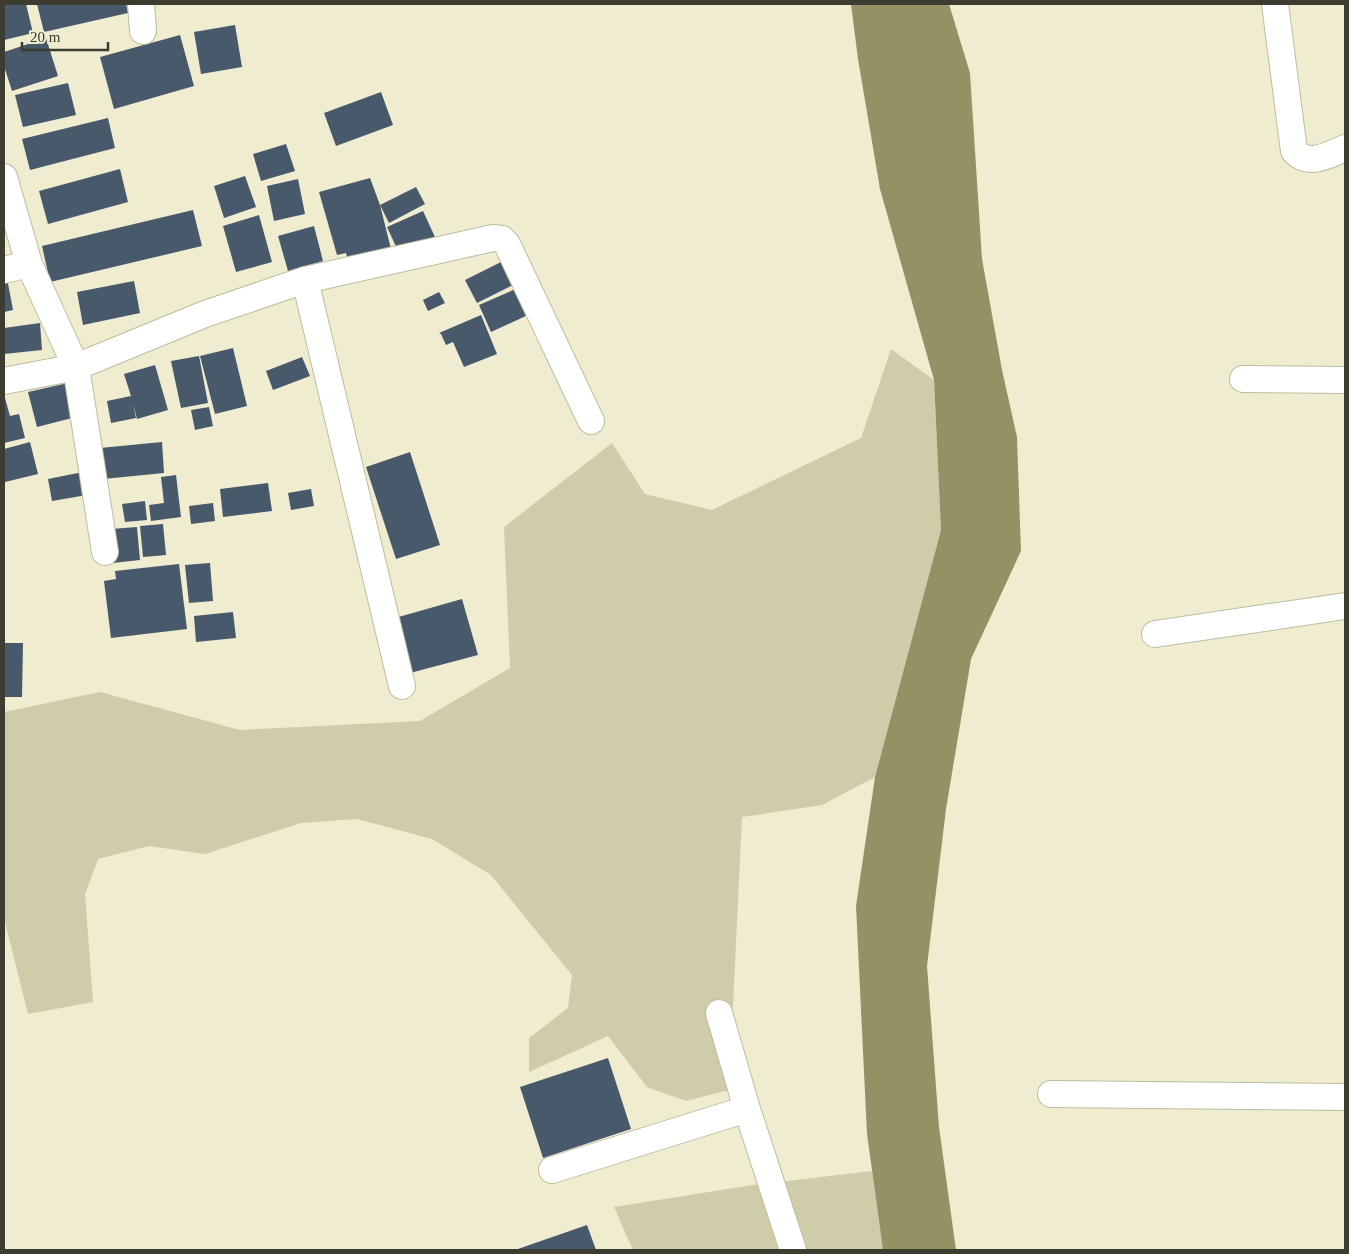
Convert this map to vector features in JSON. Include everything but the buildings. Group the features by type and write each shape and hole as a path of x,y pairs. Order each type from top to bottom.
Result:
{"street":[{"path":"141,4 142,31"},
{"path":"1275,4 1294,151 1300,157 1311,159 1325,157 1345,148"},
{"path":"4,177 29,264 76,366 105,552"},
{"path":"4,381 76,366 206,314 305,280 493,238 502,239 508,244 591,421"},
{"path":"4,270 29,264"},
{"path":"305,280 402,686"},
{"path":"1243,379 1345,380"},
{"path":"1155,634 1345,606"},
{"path":"719,1013 747,1109 793,1250"},
{"path":"1051,1094 1345,1097"},
{"path":"552,1170 747,1109"}],"shaded area":[{"path":"851,4 949,4 970,73 982,259 1002,370 1017,437 1021,551 971,659 946,809 927,966 939,1127 956,1250 883,1250 867,1134 856,906 875,777 941,530 934,380 880,189 858,59"},
{"path":"891,349 934,380 941,530 875,777 822,805 742,817 729,1090 686,1101 647,1087 608,1036 529,1072 529,1038 568,1008 572,975 491,875 432,839 357,819 301,823 205,854 149,846 98,859 85,894 93,1002 28,1014 4,918 4,712 100,692 240,730 420,721 510,668 504,527 612,443 645,494 712,510 861,438"},
{"path":"872,1171 883,1250 633,1250 614,1207 753,1185"}]}
